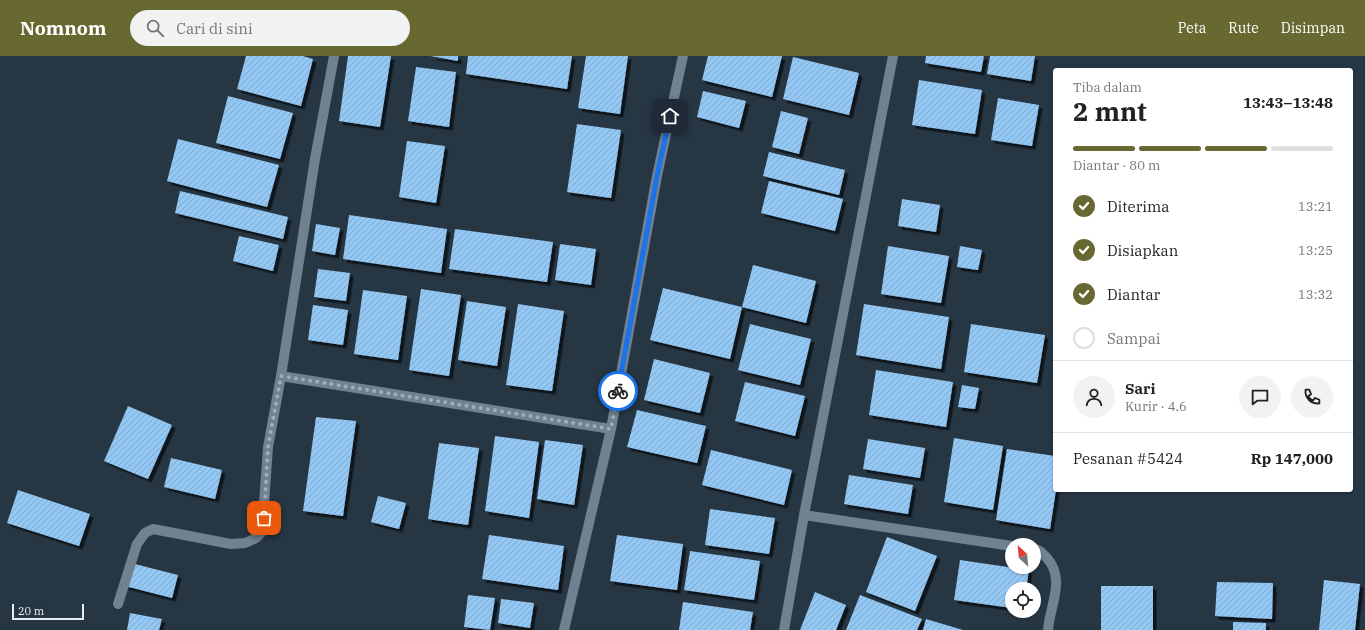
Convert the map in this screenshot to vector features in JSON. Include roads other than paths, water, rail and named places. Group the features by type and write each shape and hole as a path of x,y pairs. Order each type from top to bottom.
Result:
{"street":[{"path":"118,604 137,544 145,533 153,529 231,544 244,543 256,538 262,532 268,447 281,376 315,159 334,56"},
{"path":"564,630 611,429 657,176 684,56"},
{"path":"784,630 804,515 893,56"},
{"path":"281,376 611,429"},
{"path":"804,515 1005,545"},
{"path":"1041,552 1052,564 1056,572 1057,581 1048,630"}]}
